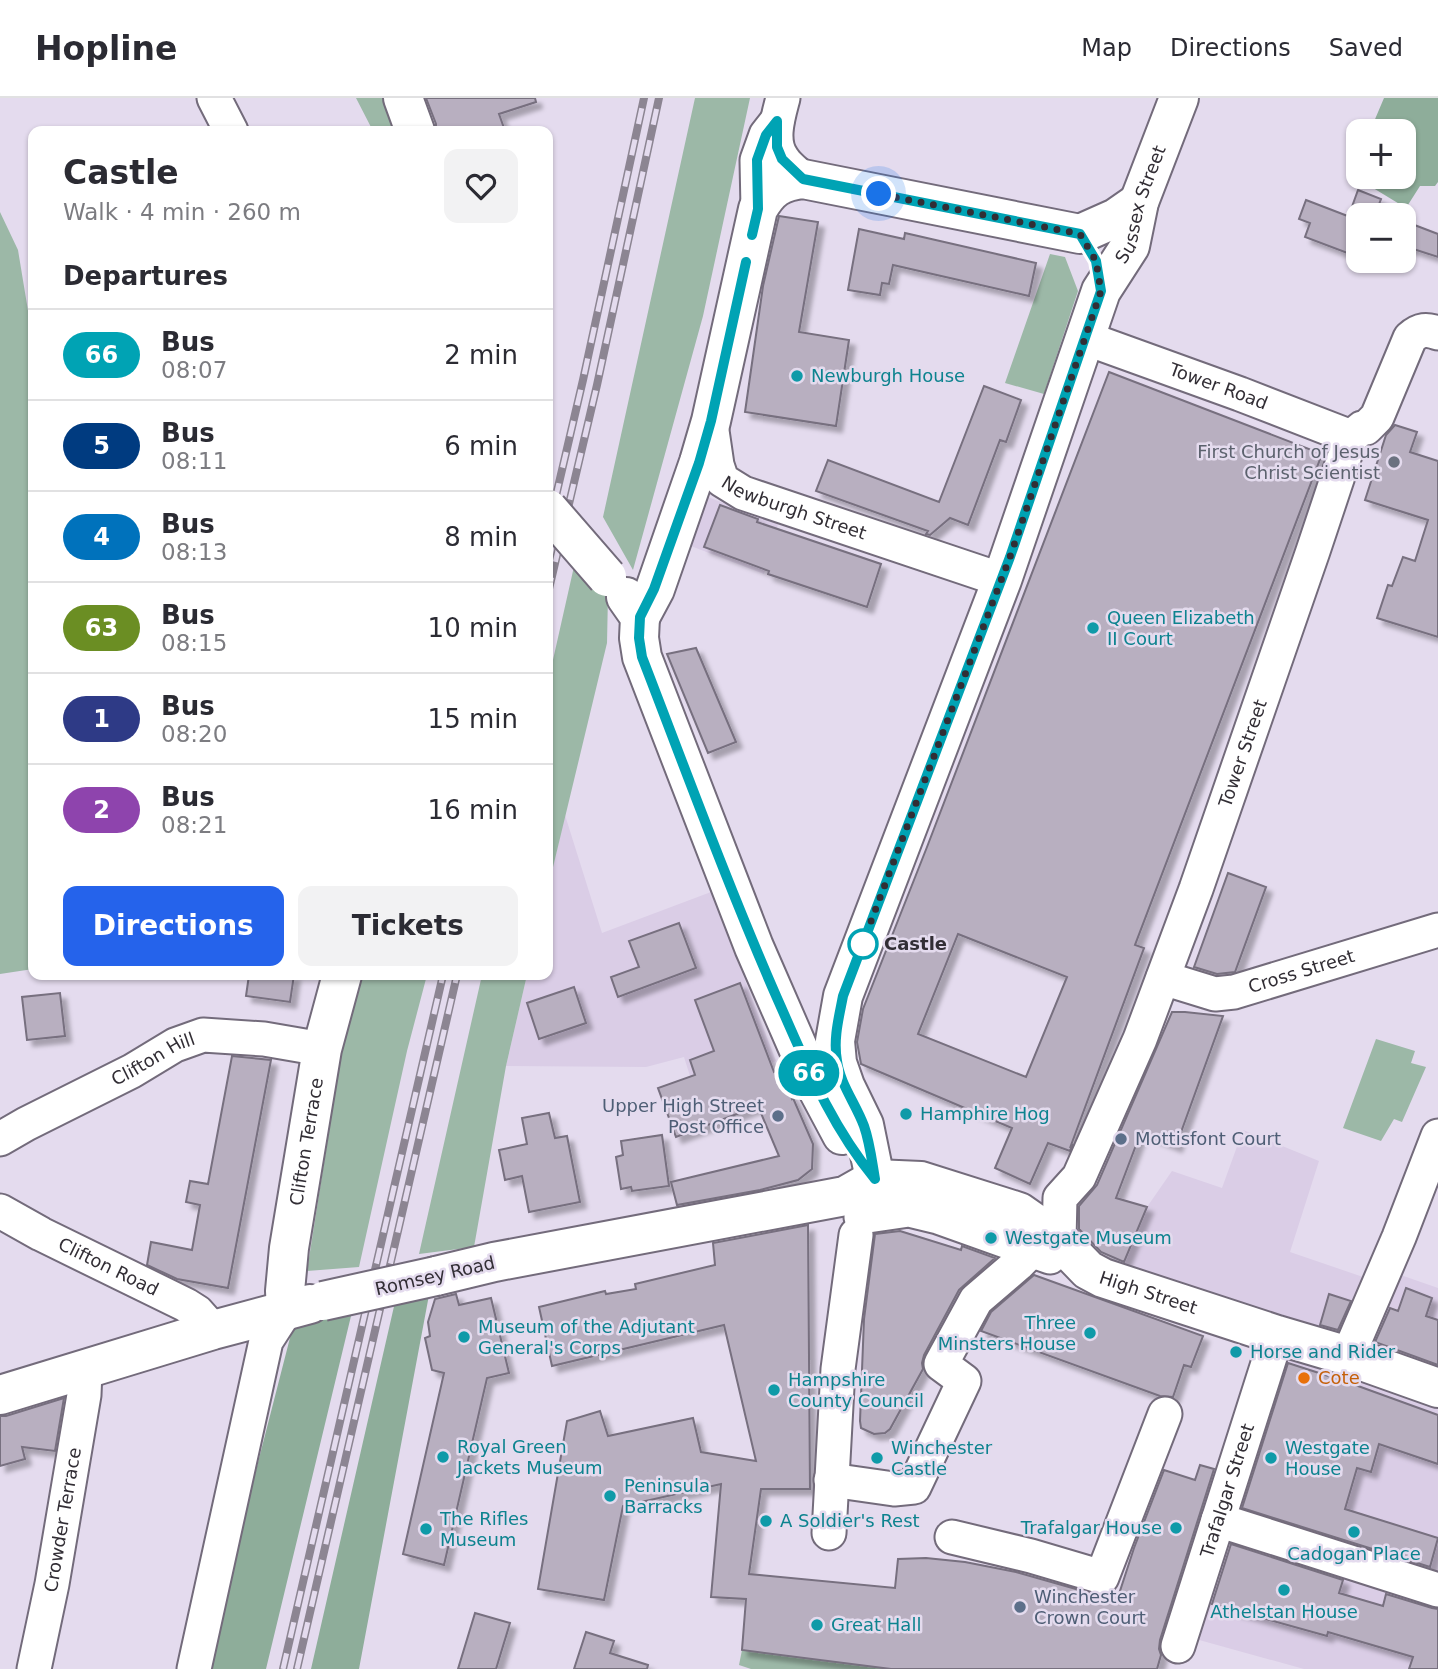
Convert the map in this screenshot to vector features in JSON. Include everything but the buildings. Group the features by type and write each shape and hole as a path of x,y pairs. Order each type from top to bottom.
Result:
{"main road":[{"path":"402,98 413,126"},
{"name":"Sussex Street","path":"875,1179 864,1125 837,1063 835,1041 843,996 1002,580 1101,291 1130,246 1139,202 1179,98"},
{"path":"875,1179 855,1156 809,1073 754,947 642,657 640,617 654,589 699,463 711,421 758,209 765,196 774,188 787,181 803,179 1080,234 1116,218 1139,202"},
{"path":"1080,234 1096,261 1101,291"},
{"path":"553,515 623,593 640,617"},
{"name":"Clifton Terrace","path":"286,1310 288,1259 322,1049 341,980"},
{"path":"777,998 819,1002 843,996"},
{"name":"High Street","path":"875,1179 921,1181 1019,1212 1045,1245 1103,1278 1348,1356 1438,1388"},
{"name":"Romsey Road","path":"0,1395 286,1310 494,1262 845,1196 875,1179"}],"street":[{"path":"214,98 228,126"},
{"path":"780,110 777,147 782,159 803,179"},
{"path":"758,209 757,160 766,135 780,110"},
{"path":"1351,437 1377,417 1410,338 1430,332"},
{"name":"Tower Road","path":"1085,338 1351,437"},
{"name":"Newburgh Street","path":"711,421 717,466 722,480 743,494 1002,580"},
{"name":"Tower Street","path":"1060,1198 1079,1177 1140,1039 1196,889 1351,437"},
{"name":"Cross Street","path":"1163,978 1215,994 1234,992 1438,930"},
{"name":"Clifton Hill","path":"0,1139 132,1071 175,1045 203,1035 264,1040 322,1049"},
{"path":"1348,1356 1399,1237 1438,1136"},
{"path":"1019,1212 1060,1198"},
{"path":"831,1480 894,1489 915,1487 964,1381 941,1364 976,1300 1045,1245 1060,1198"},
{"path":"829,1533 838,1369 859,1226 909,1210 1045,1245"},
{"name":"Clifton Road","path":"0,1211 186,1305 197,1312 212,1330"},
{"path":"194,1669 266,1341 286,1310"},
{"name":"Trafalgar Street","path":"1178,1646 1277,1335"},
{"name":"Crowder Terrace","path":"34,1669 64,1516 84,1395 85,1370"},
{"path":"952,1537 1102,1577 1165,1414"},
{"path":"1217,1520 1438,1588"}],"shaded area":[{"path":"700,494 778,524 764,574 683,543"},
{"path":"565,815 602,933 711,892 776,1061 695,1092 684,1057 646,1067 506,1066 526,980 553,980 553,867"},
{"path":"1243,1130 1319,1161 1290,1252 1366,1278 1392,1272 1438,1288 1438,1669 1304,1669 1192,1638 1281,1353 1123,1266 1147,1207 1172,1171 1222,1188"}],"green space":[{"path":"356,98 390,98 402,126 370,126"},
{"path":"695,98 750,98 703,316 633,570 603,517"},
{"path":"1384,98 1438,98 1438,182 1435,186 1420,186 1409,203 1398,203 1375,189 1416,189 1416,119 1375,119"},
{"path":"0,212 18,250 28,311 28,970 0,974"},
{"path":"1050,254 1065,257 1078,291 1044,394 1005,383"},
{"path":"575,562 608,595 607,643 553,867 553,660"},
{"path":"354,980 426,980 407,1051 359,1267 307,1271"},
{"path":"481,980 526,980 506,1066 474,1247 419,1254"},
{"path":"1376,1039 1415,1051 1411,1063 1426,1067 1402,1122 1394,1119 1381,1141 1343,1128"},
{"path":"429,1295 359,1669 311,1669 395,1302"},
{"path":"319,1313 351,1316 266,1669 205,1669 292,1330"},
{"path":"742,1650 885,1669 751,1669 739,1665"}],"railway":[{"path":"553,509 644,98"},
{"path":"553,572 597,385 659,98"},
{"path":"283,1669 442,980"},
{"path":"297,1669 456,980"}],"bus line":[{"name":"66","path":"746,262 711,421 699,463 654,589 640,617 639,638 642,657 754,947 809,1073 855,1156 875,1179 864,1125 837,1063 835,1041 843,996 1010,557 1101,291 1096,261 1080,234 803,179 782,159 777,147 777,121 766,135 757,160 758,209 752,235"}],"place":[{"name":"Newburgh House","path":"797,376"},
{"name":"First Church of Jesus Christ Scientist","path":"1394,462"},
{"name":"Queen Elizabeth II Court","path":"1093,628"},
{"name":"Castle","path":"863,944"},
{"name":"Hamphire Hog","path":"906,1114"},
{"name":"Upper High Street Post Office","path":"778,1116"},
{"name":"Mottisfont Court","path":"1121,1139"},
{"name":"Westgate Museum","path":"991,1238"},
{"name":"Three Minsters House","path":"1090,1333"},
{"name":"Museum of the Adjutant General's Corps","path":"464,1337"},
{"name":"Horse and Rider","path":"1236,1352"},
{"name":"Cote","path":"1304,1378"},
{"name":"Hampshire County Council","path":"774,1390"},
{"name":"Royal Green Jackets Museum","path":"443,1457"},
{"name":"Winchester Castle","path":"877,1458"},
{"name":"Westgate House","path":"1271,1458"},
{"name":"Peninsula Barracks","path":"610,1496"},
{"name":"A Soldier's Rest","path":"766,1521"},
{"name":"Trafalgar House","path":"1176,1528"},
{"name":"The Rifles Museum","path":"426,1529"},
{"name":"Cadogan Place","path":"1354,1532"},
{"name":"Athelstan House","path":"1284,1590"},
{"name":"Winchester Crown Court","path":"1020,1607"},
{"name":"Great Hall","path":"817,1625"}],"route":[{"path":"863,944 860,950 1010,557 1101,291 1096,261 1080,234 879,194"}]}
